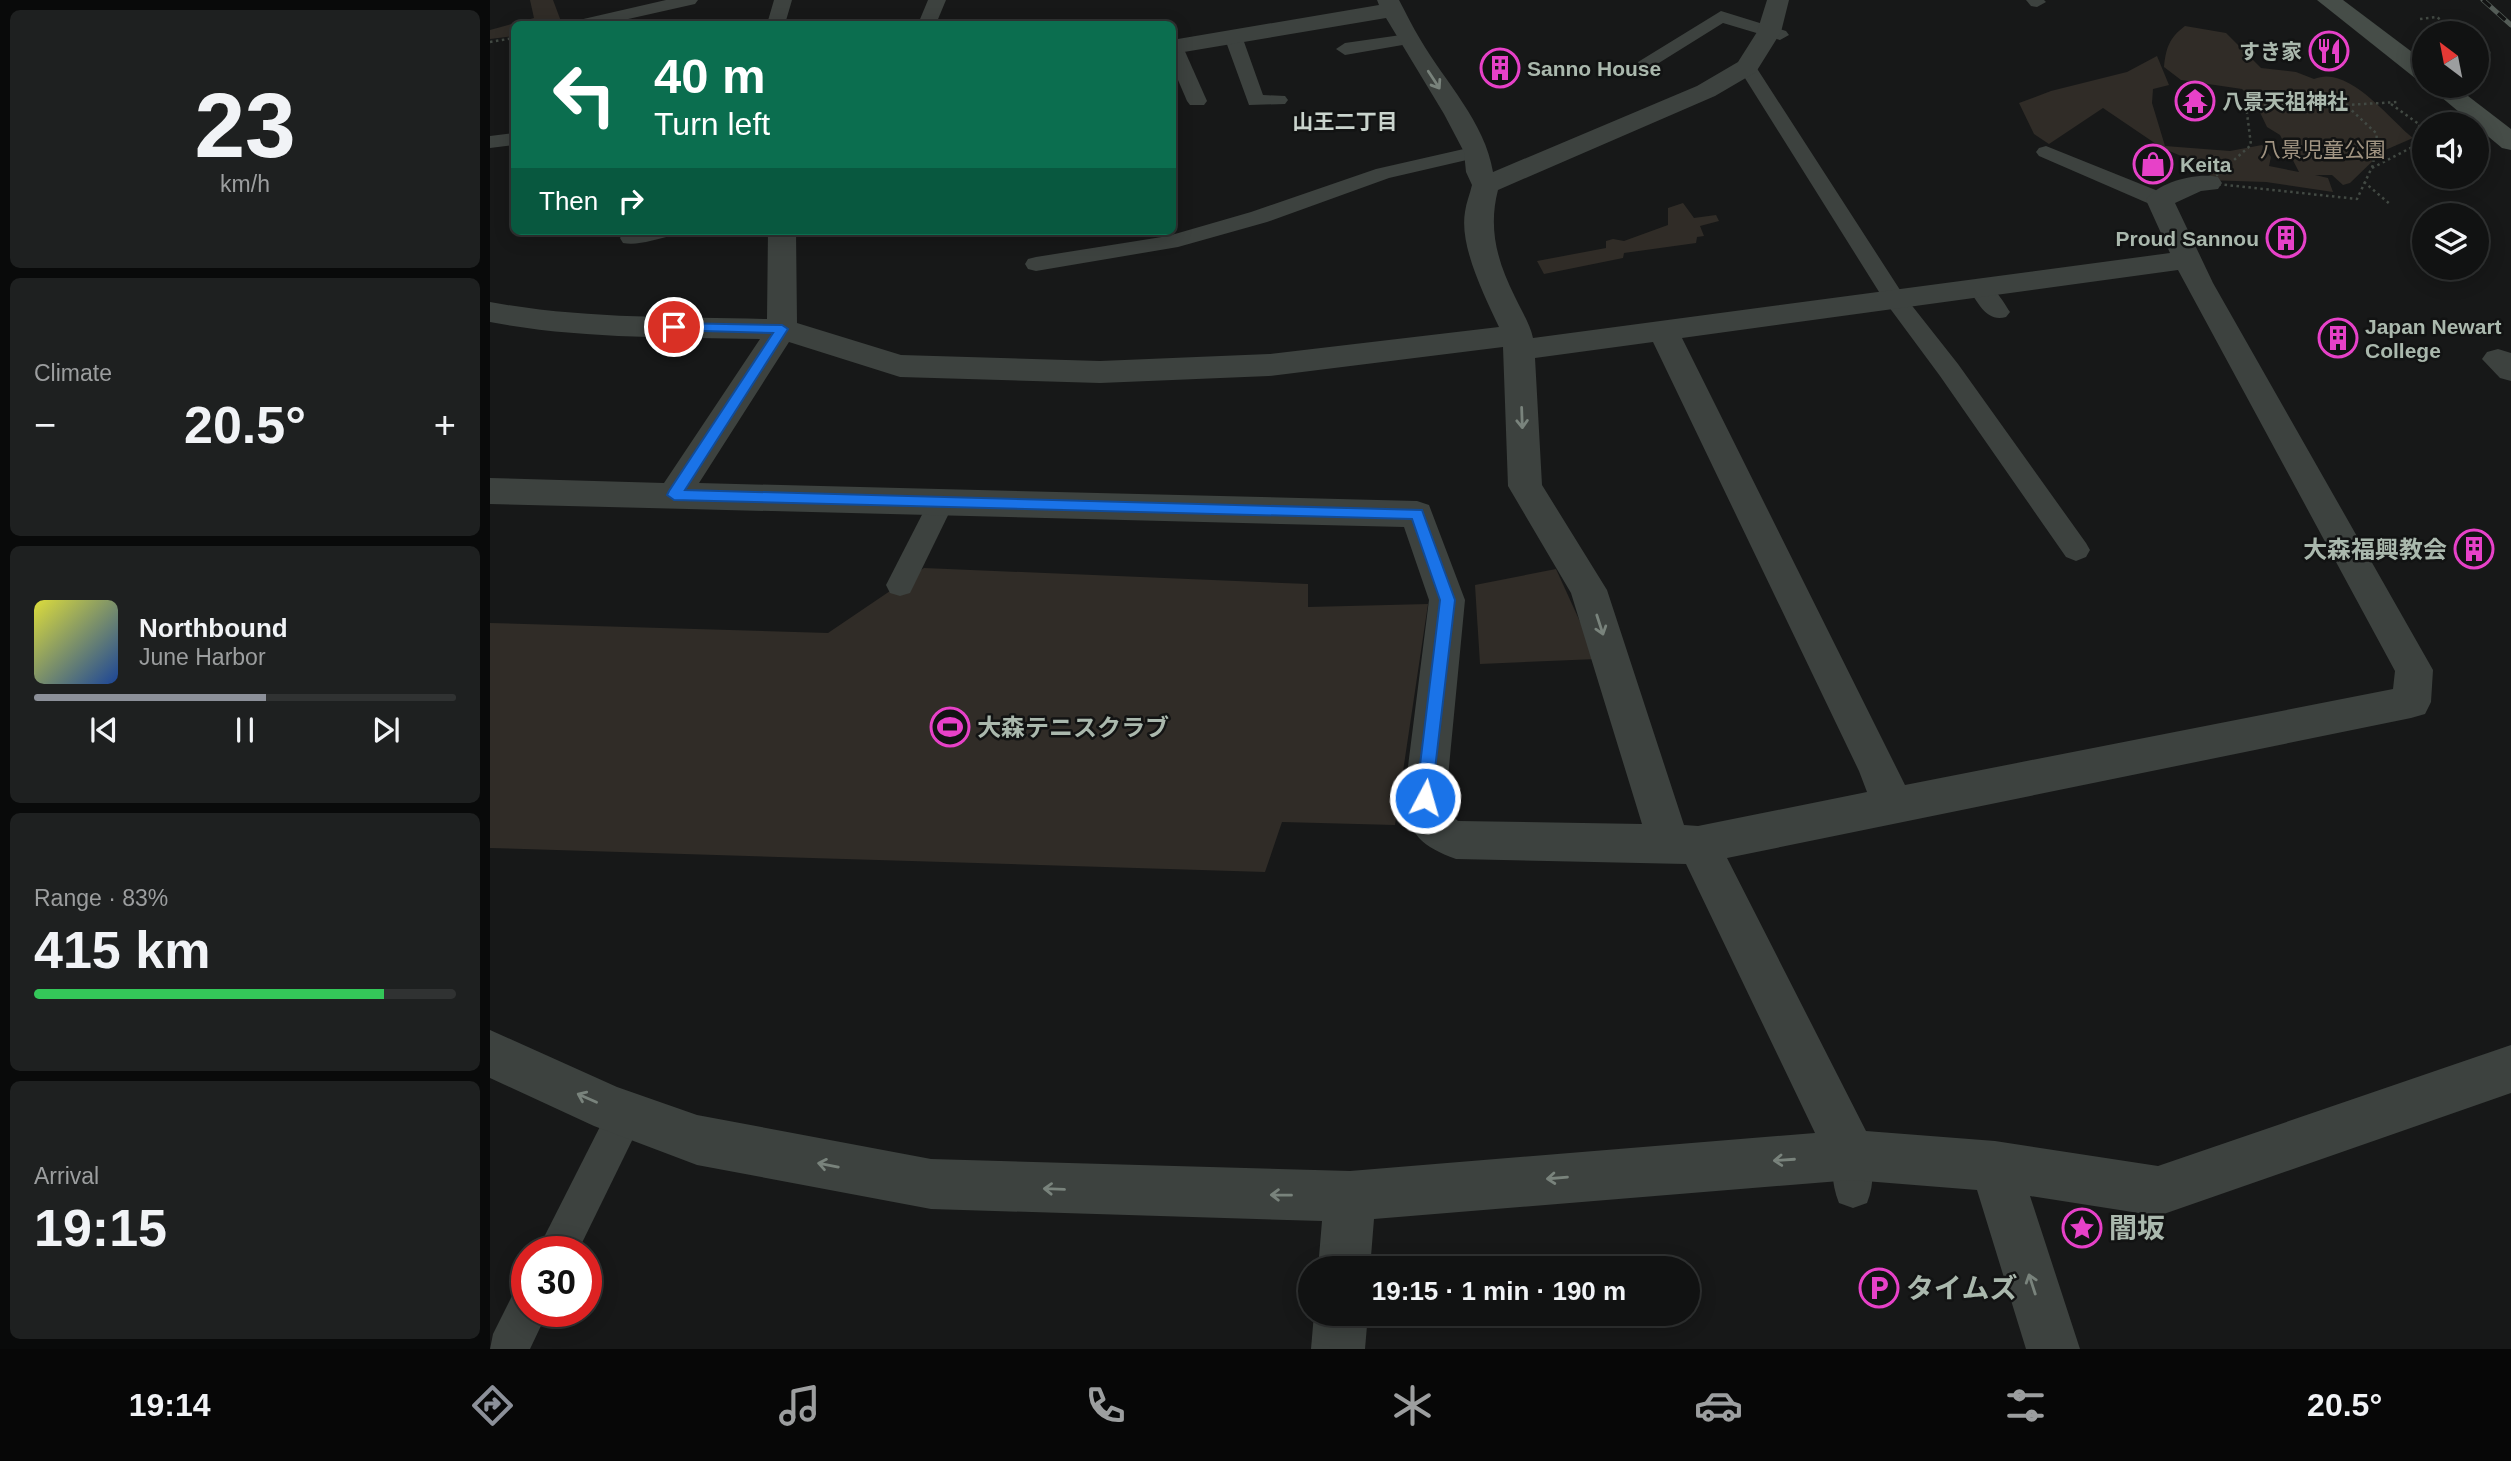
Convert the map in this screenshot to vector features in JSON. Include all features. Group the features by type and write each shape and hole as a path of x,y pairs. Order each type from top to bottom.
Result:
{"main road":[{"path":"2328,0 2412,64"},
{"path":"2455,98 2511,142"}],"street":[{"path":"1486,185 1706,91 1747,66 1774,33 1778,0"},
{"path":"1176,47 1234,39 1390,5 1408,39 1457,114 1477,152 1479,172 1486,185 1478,213 1479,237 1492,291 1519,343 1525,486 1589,590 1684,844 1853,1172"},
{"path":"490,491 1417,514 1447,600 1425,798 1426,814 1432,827 1456,840 1684,844 2411,702 2414,670 2187,260 2160,201 2196,183 2208,183"},
{"path":"674,495 782,329 782,235"},
{"path":"490,312 538,321 620,326 782,329 900,366 1100,372 1269,365 1662,329 1979,287 2106,276 2187,260"},
{"path":"1662,329 1879,770 1893,805"},
{"path":"490,1054 626,1114 697,1140 931,1184 1189,1194 1350,1196 1995,1166 2158,1191 2511,1069"},
{"path":"1995,1166 2053,1349"},
{"path":"1345,1256 1350,1196"},
{"path":"1338,1349 1339,1326"}],"lane":[{"path":"592,21 632,7 689,0"},
{"path":"777,21 783,0"},
{"path":"928,21 937,0"},
{"path":"1647,62 1721,16 1774,33"},
{"path":"1234,39 1256,101 1278,100"},
{"path":"1345,49 1408,39"},
{"path":"1176,54 1197,101"},
{"path":"1747,66 1894,299 1949,370 2076,550"},
{"path":"490,142 511,139"},
{"path":"1036,264 1170,242 1259,217 1383,173 1477,152"},
{"path":"2046,152 2160,201"},
{"path":"631,238 645,235"},
{"path":"1979,287 1998,312"},
{"path":"900,584 941,503"},
{"path":"565,1236 626,1114"},
{"path":"508,1349 519,1327"}],"path":[{"path":"2417,19 2437,17 2442,21"},
{"path":"490,42 511,38"},
{"path":"2208,183 2251,145 2246,105 2346,105 2403,101"},
{"path":"2390,103 2412,119"},
{"path":"2208,183 2357,199 2370,168 2377,134 2346,105"},
{"path":"2370,168 2412,147"},
{"path":"2364,183 2391,205"}],"green space":[{"path":"530,0 553,0 561,21 523,21 534,18"},
{"path":"511,24 511,36 490,39 490,30"},
{"name":"八景児童公園","path":"2185,26 2226,33 2261,68 2296,72 2314,79 2327,76 2340,79 2367,95 2412,138 2383,151 2350,183 2343,185 2332,175 2315,175 2328,178 2333,192 2266,182 2205,180 2215,170 2162,148 2103,108 2049,144 2034,134 2019,103 2051,91 2127,72 2157,56 2169,85 2153,89 2152,103 2165,146 2230,151 2262,145 2271,157 2269,166 2299,172 2280,135 2267,127 2254,100 2242,89 2181,80 2164,67 2169,44"},
{"path":"1683,203 1694,218 1716,215 1719,221 1700,226 1704,236 1697,237 1696,243 1624,253 1623,258 1544,274 1537,261 1606,248 1606,241 1624,241 1668,225 1668,208"},
{"name":"大森テニスクラブ","path":"924,568 1308,584 1308,607 1428,604 1395,825 1282,822 1265,872 490,848 490,623 828,633"},
{"path":"1556,569 1597,659 1480,664 1475,585"}],"railway":[{"path":"2483,0 2511,25"}],"place":[{"name":"すき家","path":"2329,51"},
{"name":"Sanno House","path":"1500,68"},
{"name":"八景天祖神社","path":"2195,101"},
{"name":"Keita","path":"2153,164"},
{"name":"Proud Sannou","path":"2286,238"},
{"name":"Japan Newart College","path":"2338,338"},
{"name":"大森福興教会","path":"2474,549"},
{"name":"大森テニスクラブ","path":"950,727"},
{"name":"闇坂","path":"2082,1228"},
{"name":"タイムズ","path":"1879,1288"}],"district":[{"name":"山王二丁目","path":"1345,121"}],"route":[{"path":"674,327 782,329 674,495 1417,514 1447,600 1425,798"}]}
